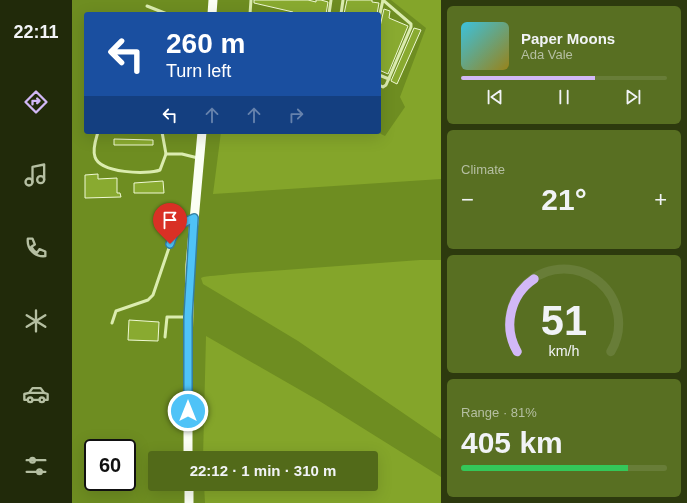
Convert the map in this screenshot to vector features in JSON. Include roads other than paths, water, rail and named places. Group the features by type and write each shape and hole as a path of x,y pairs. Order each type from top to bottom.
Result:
{"main road":[{"path":"212,12 213,0"},
{"path":"188,451 188,317 194,218 202,134"},
{"path":"189,491 189,503"}],"lane":[{"path":"250,12 251,0"},
{"path":"328,12 331,0"},
{"path":"340,12 343,0"},
{"path":"380,12 383,0 411,24 386,85 383,87 381,86"},
{"path":"147,6 162,12"},
{"path":"381,76 389,78"},
{"path":"98,134 95,157 104,165 128,173 154,172 160,170 166,154 162,134"},
{"path":"166,154 182,154 199,158"},
{"path":"112,323 116,311 148,300 153,295 175,230 179,225 194,218"},
{"path":"165,337 166,317 188,317"}]}
